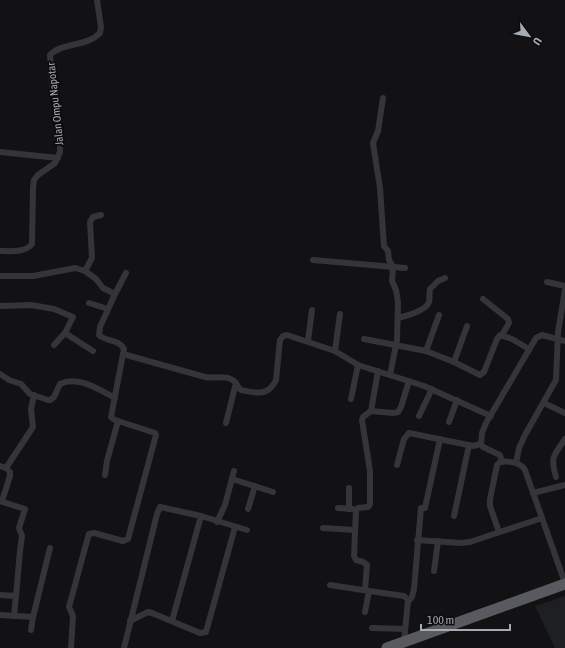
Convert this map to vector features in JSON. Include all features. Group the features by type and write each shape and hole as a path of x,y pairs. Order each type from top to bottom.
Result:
{"highway":[{"path":"387,648 565,583"}],"street":[{"name":"Jalan Ompu Napotar","path":"0,251 24,250 31,246 34,180 42,171 55,163 58,158 60,138 52,84 50,55 56,50 91,39 98,35 101,31 97,0"},
{"path":"383,98 374,147 380,188 384,245 388,251 389,260 393,267 392,281 396,290 398,318 396,344 390,374"},
{"path":"0,152 58,158"},
{"path":"85,270 92,258 90,222 93,217 101,215"},
{"path":"313,260 405,268"},
{"path":"0,276 33,276 74,268 85,270 96,279 103,288 115,294"},
{"path":"71,648 73,616 68,607 89,534 94,533 123,541 128,539 156,435 155,433 112,419 111,417 124,349 121,344 99,335 100,327 126,273"},
{"path":"398,318 412,314 424,308 429,302 430,289 438,281 445,278"},
{"path":"547,282 565,286"},
{"path":"516,463 519,448 556,380 557,340 565,290"},
{"path":"364,339 426,351 454,362 478,374 482,374 498,336 502,334 509,323 508,319 483,299"},
{"path":"89,303 108,309"},
{"path":"0,306 32,305 54,309 73,317 65,333 54,345"},
{"path":"308,341 312,310"},
{"path":"335,351 340,314"},
{"path":"426,351 439,315"},
{"path":"454,362 467,326"},
{"path":"65,333 93,350"},
{"path":"502,334 512,338 529,349"},
{"path":"123,354 205,377 218,377 231,380 236,383 241,390 261,393 274,385 276,380 279,344 281,337 287,335 335,351 358,365 390,374 432,389 491,416"},
{"path":"481,444 482,433 536,338 539,336 565,341"},
{"path":"351,399 358,365"},
{"path":"371,411 378,371"},
{"path":"0,374 9,380 18,382 27,392 50,400 54,397 60,384 75,381 90,386 115,398"},
{"path":"338,508 368,507 370,505 370,471 362,420 363,417 371,411 398,412 409,382"},
{"path":"226,423 236,383"},
{"path":"419,416 432,389"},
{"path":"14,616 22,536 19,528 26,509 1,501 10,476 10,472 3,467 33,427 31,409 34,395"},
{"path":"448,422 457,400"},
{"path":"544,403 565,413"},
{"path":"105,475 107,461 118,421"},
{"path":"398,465 404,439 406,434 409,433 475,446 481,444"},
{"path":"408,602 412,598 414,589 417,540 421,508 425,508 440,439"},
{"path":"556,477 552,462 554,456 565,439"},
{"path":"481,444 483,447 500,454 502,462"},
{"path":"454,516 469,445"},
{"path":"499,532 490,506 497,465 502,462 516,463 523,466 565,583"},
{"path":"217,522 225,505 234,472"},
{"path":"232,479 273,492"},
{"path":"533,493 565,485"},
{"path":"248,509 254,486"},
{"path":"349,488 349,508"},
{"path":"124,648 160,507 201,516 247,530"},
{"path":"356,508 354,558 368,566 365,612"},
{"path":"172,621 201,516"},
{"path":"417,540 464,543 542,518"},
{"path":"130,620 148,612 200,632 206,632 235,527"},
{"path":"323,528 355,530"},
{"path":"434,572 438,541"},
{"path":"31,630 50,548"},
{"path":"330,585 407,597 408,602 404,642"},
{"path":"0,596 16,596"},
{"path":"0,615 33,617"},
{"path":"372,628 405,630"}],"shaded area":[{"path":"565,596 565,648 555,648 535,606"}]}
